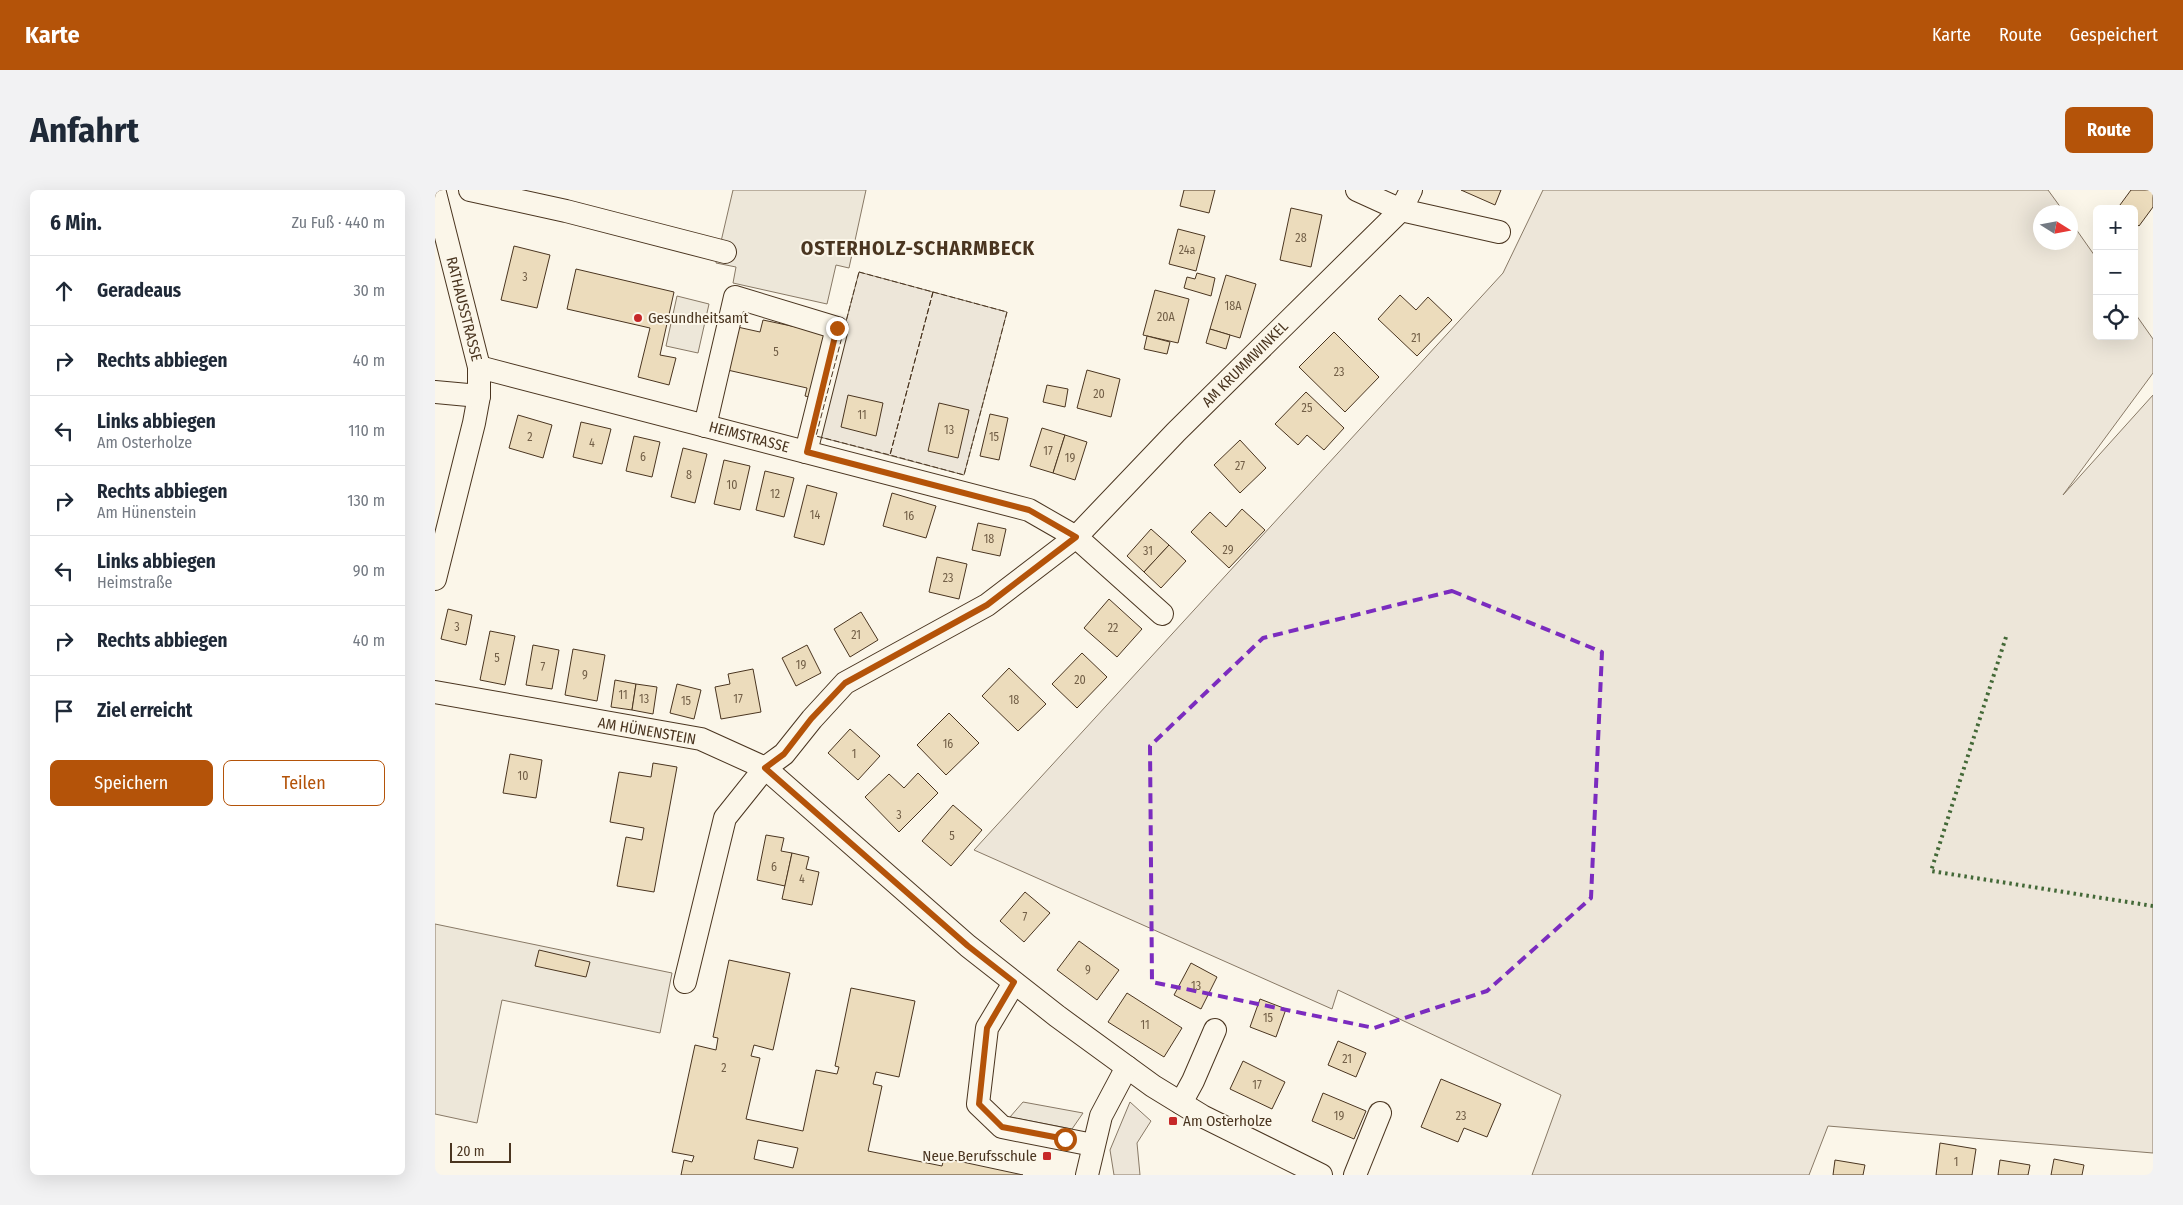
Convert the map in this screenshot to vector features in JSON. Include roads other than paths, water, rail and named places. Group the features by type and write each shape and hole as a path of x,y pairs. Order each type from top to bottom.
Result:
{"street":[{"path":"470,190 566,211 725,252"},
{"path":"1357,190 1401,210 1499,232"},
{"name":"AM KRUMMWINKEL","path":"1076,537 1176,432 1401,210 1411,190"},
{"name":"RATHAUSSTRASSE","path":"435,579 447,538 479,396 479,367 437,193"},
{"path":"705,426 735,297 837,328 807,452"},
{"name":"HEIMSTRASSE","path":"479,367 1029,510 1076,537 1163,614"},
{"path":"435,392 479,396"},
{"path":"685,982 725,818 765,768 784,754 811,719 845,683 987,605 1076,537"},
{"name":"AM HÜNENSTEIN","path":"435,692 701,739 765,768"},
{"path":"765,768 961,940 1057,1016 1127,1067 1202,1116 1317,1174"},
{"path":"1014,982 987,1028 979,1104 1002,1127 1093,1145"},
{"path":"1181,1103 1193,1081 1215,1030"},
{"path":"1087,1175 1101,1116 1127,1067"},
{"path":"1355,1175 1380,1113"}],"place":[{"name":"Gesundheitsamt","path":"638,318"},
{"name":"Am Osterholze","path":"1173,1121"},
{"name":"Neue Berufsschule","path":"1047,1156"}],"district":[{"name":"OSTERHOLZ-SCHARMBECK","path":"918,248"}]}
